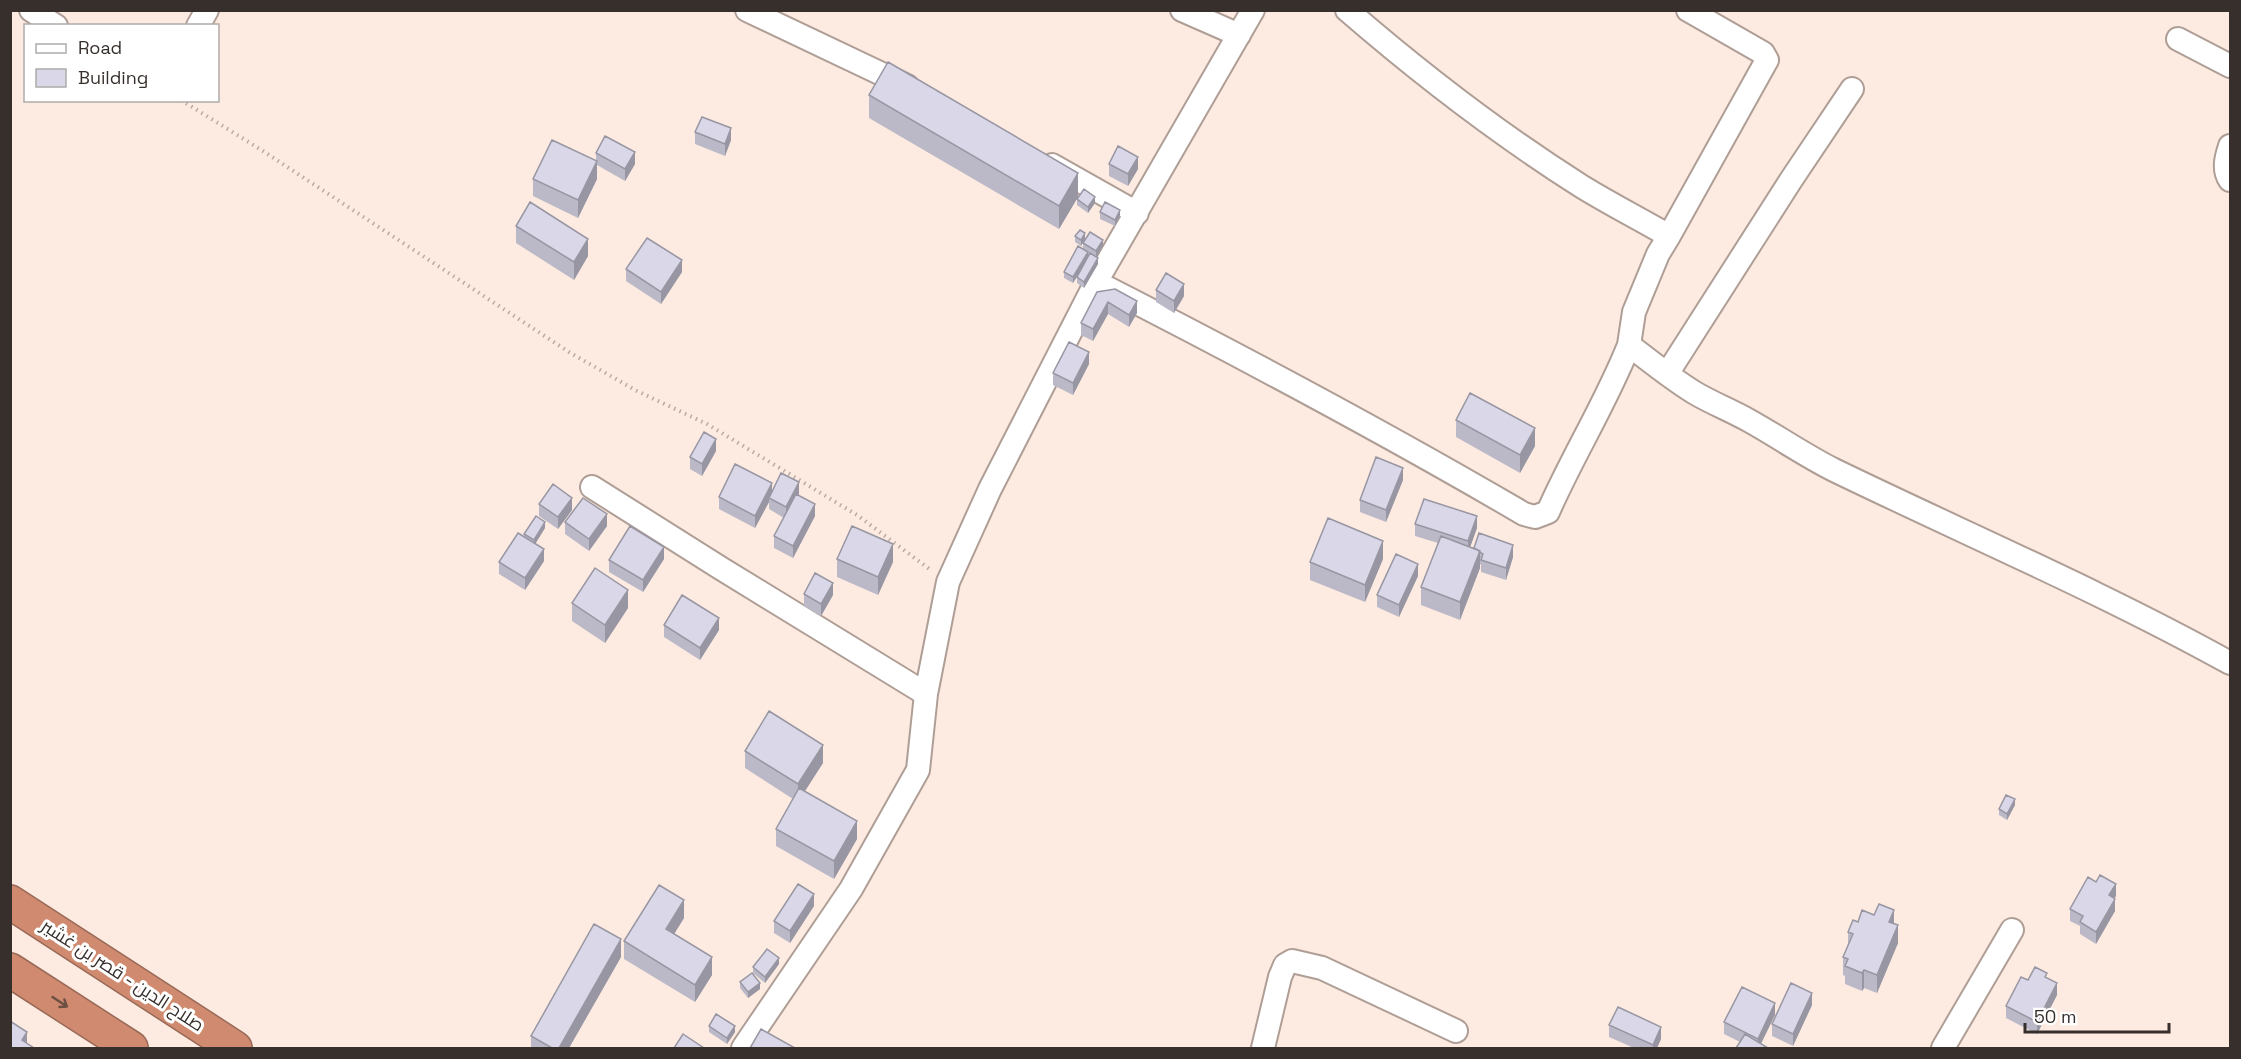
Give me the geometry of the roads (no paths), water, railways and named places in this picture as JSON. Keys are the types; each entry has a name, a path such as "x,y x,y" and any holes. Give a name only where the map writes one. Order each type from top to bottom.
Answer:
{"highway":[{"name":"صلاح الدين - قصر بن غشير","path":"10,902 235,1048"},
{"path":"10,970 131,1048"}],"street":[{"path":"31,10 53,24"},
{"path":"199,24 207,10"},
{"path":"747,10 871,67 921,93"},
{"path":"1182,10 1239,35"},
{"path":"743,1048 851,889 918,770 926,694 948,582 990,489 1096,282 1253,10"},
{"path":"1347,10 1378,37 1492,125 1582,186 1669,236"},
{"path":"1096,282 1261,367 1419,453 1524,514 1535,516 1548,512 1567,468 1614,382 1629,345 1634,312 1658,254 1767,60 1763,53 1728,20 1688,10"},
{"path":"2178,39 2230,66"},
{"path":"1667,374 1852,89"},
{"path":"2230,146 2226,158 2226,174 2230,180"},
{"path":"1033,154 1137,213"},
{"path":"1629,345 1695,393 1748,420 1790,447 2195,643 2230,663"},
{"path":"592,487 926,694"},
{"path":"1943,1048 2012,930"},
{"path":"1263,1048 1280,977 1285,965 1292,961 1322,968 1456,1031"}]}
